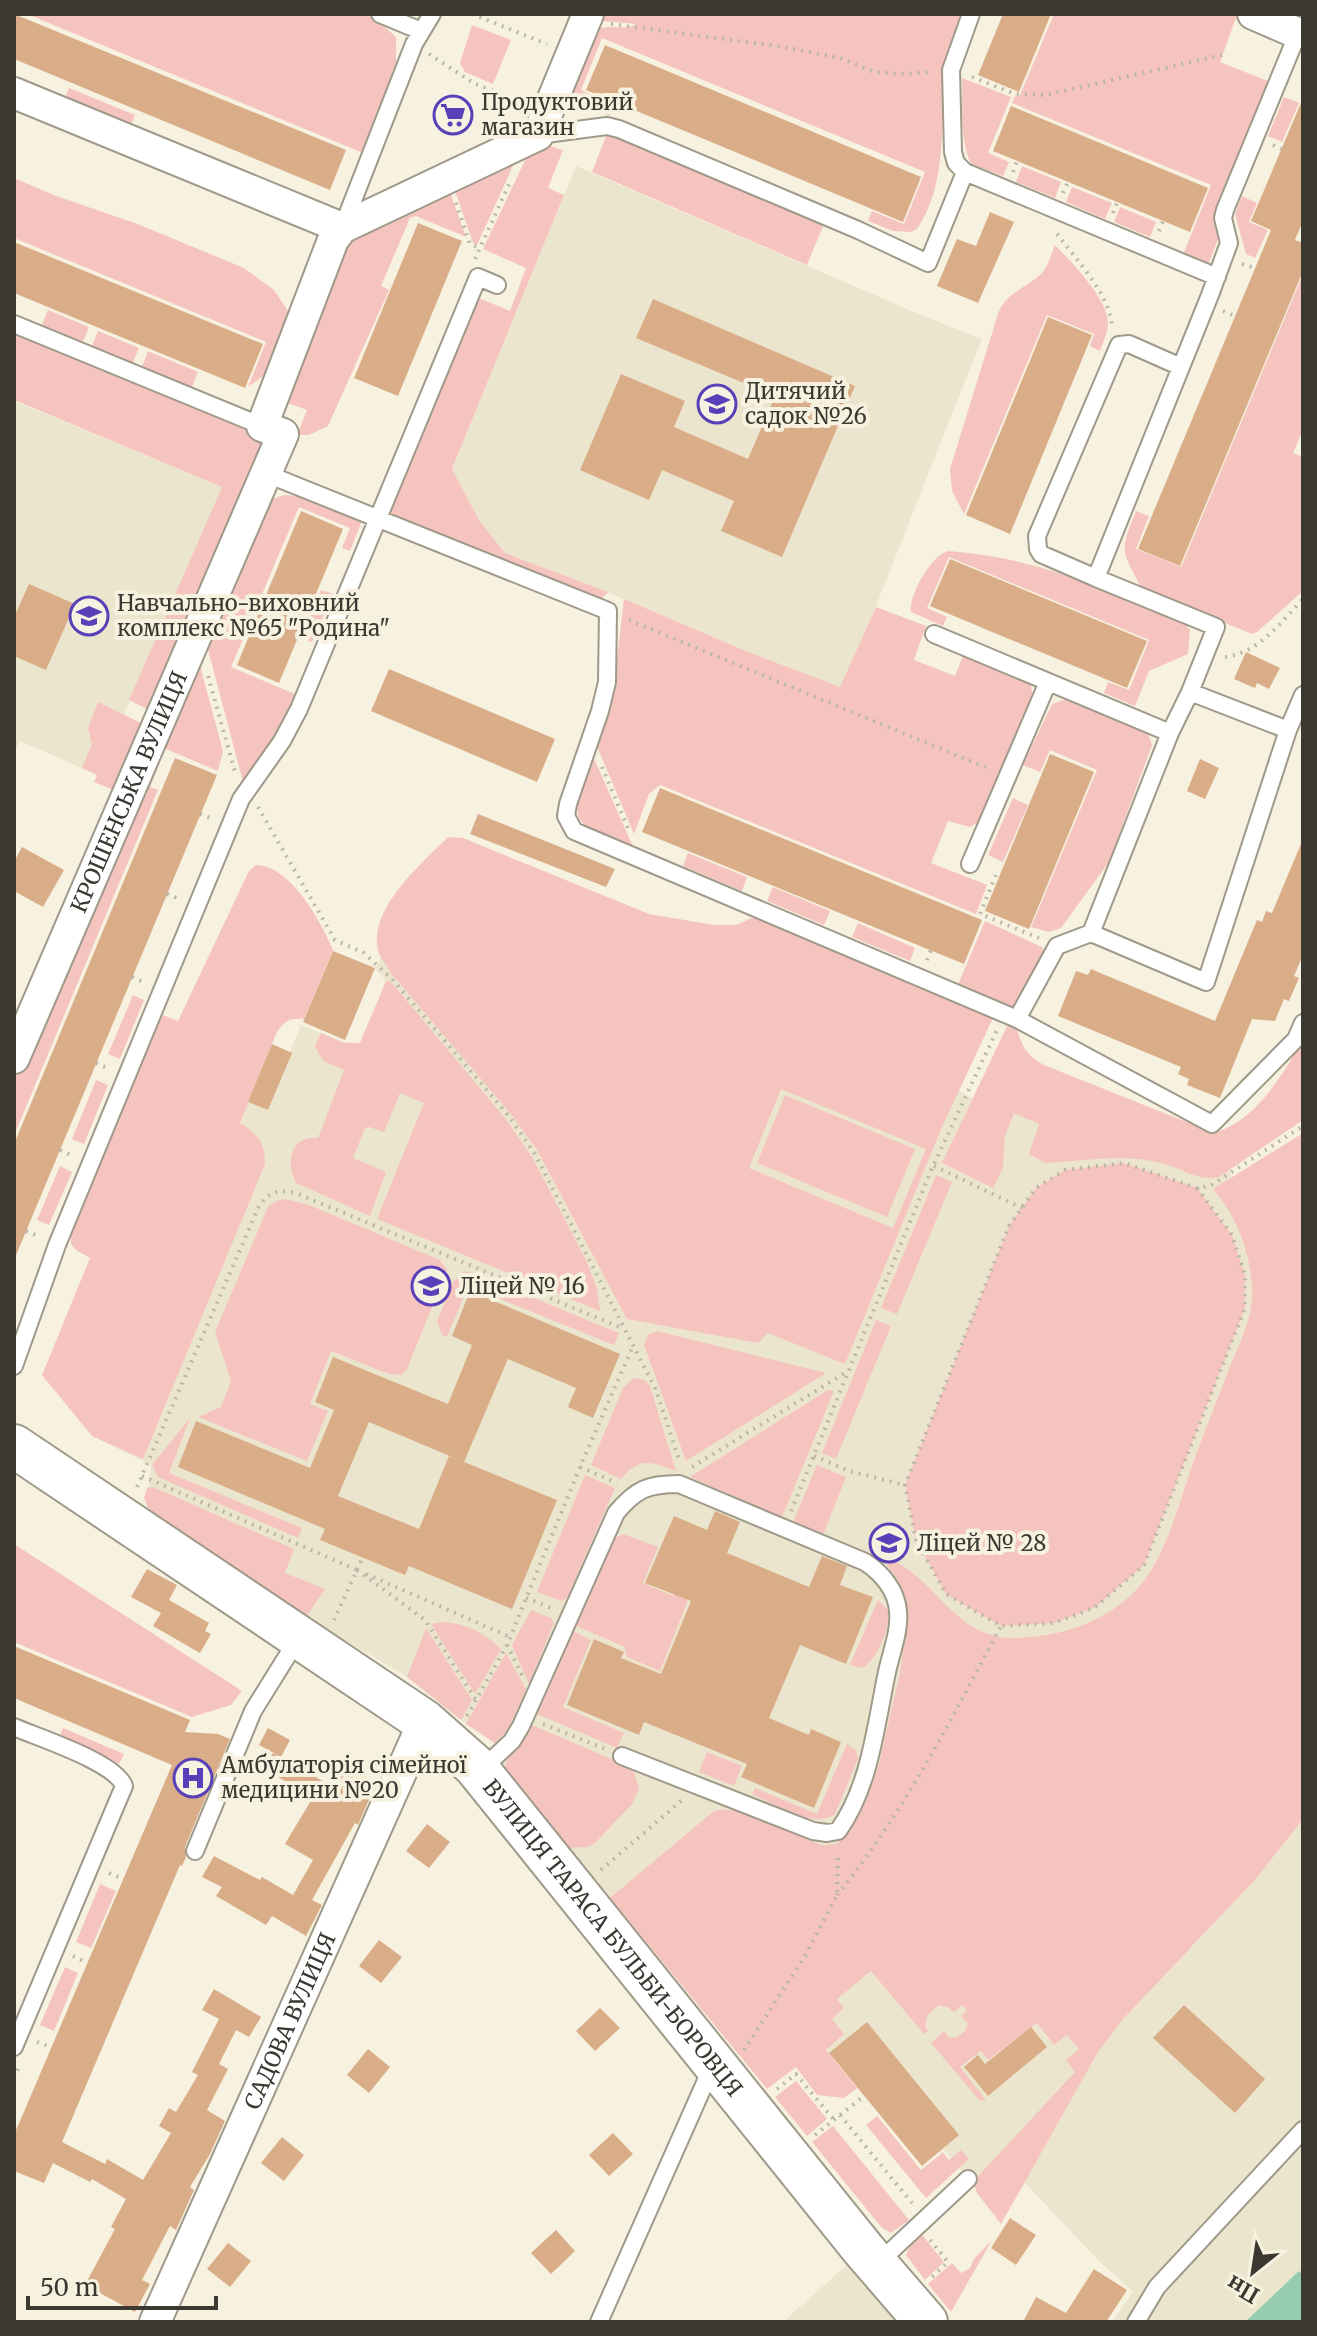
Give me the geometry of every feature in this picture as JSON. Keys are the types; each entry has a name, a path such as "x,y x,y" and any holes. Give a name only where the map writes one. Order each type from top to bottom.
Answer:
{"street":[{"path":"1253,16 1300,28"},
{"path":"262,426 333,240 342,228 538,135 580,32"},
{"path":"14,93 342,228"},
{"name":"КРОШЕНСЬКА ВУЛИЦЯ","path":"14,1058 283,434 262,426"},
{"name":"ВУЛИЦЯ ТАРАСА БУЛЬБИ-БОРОВЦЯ","path":"14,1446 309,1644 451,1746 726,2060 877,2264 925,2303"},
{"name":"САДОВА ВУЛИЦЯ","path":"155,2322 451,1746"}],"lane":[{"path":"380,14 417,37"},
{"path":"342,228 417,37 432,14"},
{"path":"971,14 951,70 953,152 956,163 965,172 1217,277"},
{"path":"1096,578 1217,277 1229,243 1224,225 1225,210 1281,64 1300,28"},
{"path":"538,135 607,126 619,129 928,263 965,172"},
{"path":"14,1366 57,1245 245,793 282,741 299,709 478,277 497,285"},
{"path":"14,324 262,426"},
{"path":"1091,933 1170,733 1216,627 1041,554 1037,536 1119,345 1129,344 1181,367"},
{"path":"267,474 608,611 607,682 566,816 574,831 1011,1016 1212,1124 1296,1039 1303,1023"},
{"path":"934,634 1170,733"},
{"path":"970,864 1048,682"},
{"path":"1190,692 1288,730"},
{"path":"1011,1016 1057,946 1091,933 1206,982 1288,730 1303,695"},
{"path":"451,1746 512,1741 526,1717 616,1513 647,1486 679,1484 877,1570 895,1598 898,1624 868,1760 846,1820 838,1831 813,1831 622,1756"},
{"path":"195,1851 253,1711 309,1644"},
{"path":"14,1727 105,1766 121,1778 124,1786 14,2047"},
{"path":"599,2322 726,2060"},
{"path":"1136,2322 1157,2287 1303,2130"},
{"path":"877,2264 968,2179"}],"path":[{"path":"472,14 580,32 627,25 784,47 840,58 874,72 901,74 951,70 1015,94 1046,95 1222,55"},
{"path":"417,37 475,84 501,95 550,107"},
{"path":"447,178 470,244 479,248"},
{"path":"1031,200 1099,292 1111,314 1111,332"},
{"path":"1236,261 1255,268"},
{"path":"1202,660 1242,655 1266,638 1303,599"},
{"path":"608,611 1008,776"},
{"path":"197,636 245,793 335,940 364,953 393,980 517,1128 535,1154 656,1390 684,1473 849,1370"},
{"path":"996,875 980,914 1057,946"},
{"path":"784,1528 933,1166 1011,1016"},
{"path":"1197,1188 1232,1235 1245,1275 1245,1308 1144,1565 1094,1608 1054,1623 1001,1626 946,1594 916,1540 905,1485 1009,1226 1036,1188 1065,1170 1124,1163 1197,1188 1210,1186 1303,1126"},
{"path":"933,1166 1022,1208"},
{"path":"122,1519 259,1206 266,1196 276,1191 298,1194 625,1328"},
{"path":"451,1746 507,1645 633,1346"},
{"path":"814,1456 849,1471 905,1485"},
{"path":"580,1467 637,1492"},
{"path":"142,1476 510,1637"},
{"path":"309,1644 363,1557"},
{"path":"357,1570 425,1620 476,1700"},
{"path":"526,1598 570,1615"},
{"path":"726,2060 805,1956 837,1895 865,1860 924,1769 1001,1626"},
{"path":"507,1645 534,1699"},
{"path":"526,1717 622,1756"},
{"path":"601,1870 699,1785"},
{"path":"837,1895 838,1831"},
{"path":"103,1871 123,1879"},
{"path":"67,1954 87,1963"},
{"path":"31,2039 51,2047"},
{"path":"769,2096 796,2074 834,2120"},
{"path":"807,2141 864,2096"},
{"path":"840,2115 922,2222 948,2262 925,2303"}],"shaded area":[{"path":"27,14 363,14 376,19 396,37 396,62 363,153"},
{"path":"595,14 963,14 946,65 941,154 934,193 917,229 911,232 893,231 868,221 872,211 904,224 925,172 602,38 581,90 614,104 609,116 573,98 565,91 583,48 593,33 598,29 636,24 593,20"},
{"path":"1054,14 1237,15 1220,62 1270,82 1213,220 1218,239 1208,265 1183,255 1211,185 1012,103 1014,97 1020,95"},
{"path":"472,25 511,40 493,84 465,72 460,63"},
{"path":"962,78 1011,97 988,153 1009,162 1003,176 971,164 963,133"},
{"path":"69,88 135,115 130,128 64,100"},
{"path":"1284,97 1299,103 1282,142 1268,136"},
{"path":"608,131 824,224 807,265 592,172"},
{"path":"547,145 563,150 548,188 564,195 452,469 479,520 505,553 608,592 601,599 389,516 479,298 510,311 526,268 483,249 529,152"},
{"path":"522,146 477,245 473,243 451,179"},
{"name":"Дитячий садок №26","path":"576,166 982,339 866,631 840,688 505,553 479,520 452,469"},
{"path":"1022,166 1061,182 1055,198 1016,182"},
{"path":"14,178 244,268 274,290 290,314 270,371 248,387 266,342 14,238"},
{"path":"446,181 466,237 416,216 410,218 381,286 389,290 328,426 309,435 297,435 307,410 282,401 348,227"},
{"path":"1072,187 1112,203 1105,219 1066,202"},
{"path":"1242,196 1257,203 1249,222 1268,230 1255,258 1246,254 1235,214"},
{"path":"1120,207 1156,222 1150,237 1114,222"},
{"path":"1055,245 1103,304 1108,325 1105,338 1100,351 1090,346 1094,334 1047,315 964,514 952,491 950,469 998,314 1010,296 1043,271"},
{"path":"1303,274 1303,430 1293,453 1303,457 1303,591 1252,634 1142,589 1126,558 1125,544 1136,511 1149,516 1136,549 1181,567"},
{"path":"48,310 89,327 82,344 41,327"},
{"path":"98,331 139,348 132,365 91,348"},
{"path":"14,334 270,437 153,712 129,700 222,487 14,400"},
{"path":"148,351 198,372 191,390 141,369"},
{"name":"Навчально-виховний комплекс №65 \"Родина\"","path":"14,401 222,487 98,775 20,741 14,753"},
{"path":"284,495 299,496 362,521 350,551 342,548 350,528 299,507 231,667 297,695 266,752 243,782 206,642 263,508 272,499"},
{"path":"948,551 980,554 1039,567 1182,620 1190,630 1188,654 1149,671 1135,706 1104,693 1108,682 1129,690 1149,640 949,557 927,608 947,617 943,626 911,612 913,596 928,567"},
{"path":"321,590 333,594 312,642 301,638"},
{"path":"624,599 840,687 876,607 926,626 914,660 955,676 963,656 966,656 1027,680 1033,699 981,821 970,827 948,821 931,863 987,885 976,914 660,785 649,794 634,834 596,744 612,690"},
{"path":"198,658 223,751 218,771 159,746"},
{"path":"1068,698 1141,727 1148,733 1152,745 1109,862 1061,928 1049,932 1031,927 1097,770 1050,750 1040,772 1023,765 1052,704"},
{"path":"98,702 147,726 118,792 94,782 97,775 82,768 92,744 88,728"},
{"path":"592,754 635,851 596,833 579,818 579,794"},
{"path":"152,762 159,765 150,787 158,790 14,1136 14,1081"},
{"path":"1013,798 1028,805 1003,862 988,855"},
{"path":"448,837 463,838 649,914 714,925 736,925 756,916 994,1016 941,1129 845,1364 768,1333 758,1343 627,1319 537,1150 510,1113 390,972 379,953 377,934 389,903 412,873","holes":["781,1089 926,1149 893,1228 749,1168"]},
{"path":"688,853 747,877 742,891 683,866"},
{"path":"256,865 269,867 292,884 321,924 333,950 304,1019 287,1021 276,1034 240,1123 259,1139 265,1164 143,1459 92,1436 42,1375 90,1258 71,1244 71,1230 160,1014 178,1021 249,871"},
{"path":"773,887 830,911 824,925 767,901"},
{"path":"414,893 853,1030 977,1101 1209,1134 1267,1241 1192,1947 1255,1880 1303,1819 1303,2322 1112,2322 1133,2292 1025,2183 1004,2218 943,2149 922,2166 804,2022 611,1898 504,1771 494,1743 407,1677 306,1617 150,1512 146,1505 151,1465 92,1436 223,1111 245,1097 267,1107 301,1025 344,1042 360,1044 386,981 375,968"},
{"path":"985,921 1042,947 1044,951 1023,1002 1018,1007 1010,1008 957,987"},
{"path":"858,923 915,948 910,961 852,937"},
{"path":"386,981 391,982 505,1118 532,1157 587,1262 597,1288 600,1311 377,1219 424,1103 400,1093 384,1132 365,1128 353,1158 386,1172 370,1216 296,1183 291,1167 293,1152 302,1141 318,1138 344,1070 323,1061 315,1046 321,1033 344,1043 360,1043"},
{"path":"133,995 144,1000 120,1059 108,1054"},
{"path":"1009,1022 1016,1025 1028,1053 1044,1065 1214,1133 1229,1127 1255,1108 1277,1082 1303,1040 1303,1120 1219,1177 1212,1178 1135,1159 1045,1163 1029,1154 1039,1124 1014,1113 1005,1136 1003,1168 993,1188 942,1163"},
{"path":"96,1080 108,1085 84,1144 72,1139"},
{"path":"785,1095 915,1149 887,1217 757,1163"},
{"path":"1303,1133 1303,1819 1255,1880 1123,2019 1098,2052 1001,2224 977,2193 974,2184 1075,2072 1066,2060 1079,2049 1067,2035 1054,2045 1037,2023 988,2060 981,2051 960,2067 986,2100 980,2101 931,2043 944,2031 955,2038 965,2031 968,2024 961,2016 967,2010 962,2005 954,2012 939,2005 927,2015 925,2026 928,2031 924,2034 871,1971 837,1999 844,2008 832,2019 844,2034 826,2050 857,2088 844,2098 817,2095 796,2067 767,2089 610,1898 714,1811 753,1816 822,1845 836,1844 850,1832 878,1768 900,1673 908,1617 906,1602 897,1579 887,1565 887,1558 919,1578 974,1628 1011,1638 1046,1635 1080,1626 1111,1611 1138,1588 1167,1539 1251,1308 1252,1286 1243,1241 1213,1189"},
{"path":"1124,1163 1197,1188 1232,1235 1245,1275 1245,1308 1144,1565 1094,1608 1054,1623 1001,1626 946,1594 916,1540 905,1485 1009,1226 1036,1188 1065,1170"},
{"path":"60,1166 72,1172 49,1225 37,1220"},
{"path":"936,1175 952,1182 897,1314 881,1308"},
{"path":"285,1199 309,1205 440,1260 447,1270 407,1369 401,1375 389,1374 331,1351 310,1404 328,1411 307,1461 198,1417 221,1407 231,1381 215,1332 268,1207"},
{"path":"463,1271 619,1333 614,1345 468,1286 447,1337 442,1335 437,1321 454,1281"},
{"path":"876,1320 891,1326 836,1459 822,1453"},
{"path":"657,1331 826,1373 686,1461 644,1345 648,1335"},
{"path":"633,1378 645,1380 650,1386 676,1471 646,1463 634,1467 621,1479 591,1465 623,1388"},
{"path":"828,1390 834,1391 782,1517 690,1477"},
{"path":"190,1418 169,1473 302,1528 298,1538 158,1477 152,1465"},
{"path":"817,1465 846,1477 823,1535 793,1522"},
{"path":"585,1475 615,1488 567,1598 561,1601 537,1592"},
{"path":"153,1487 294,1549 285,1573 325,1589 306,1617 150,1512 144,1498 147,1488"},
{"path":"623,1534 658,1547 643,1583 673,1596 676,1590 690,1595 660,1671 627,1657 625,1647 576,1626 611,1545 615,1538"},
{"path":"14,1544 242,1691 231,1705 192,1717 14,1642"},
{"path":"878,1600 888,1610 882,1642 868,1664 862,1668 850,1665"},
{"path":"531,1610 551,1618 554,1623 529,1684 512,1645"},
{"path":"443,1622 475,1630 501,1649 475,1694 431,1624"},
{"path":"426,1628 472,1700 461,1720 407,1677"},
{"path":"573,1631 591,1640 563,1707 624,1733 617,1748 537,1714"},
{"path":"506,1653 526,1689 509,1729 495,1743 466,1724"},
{"path":"532,1725 628,1766 634,1772 639,1789 632,1804 588,1847 567,1848 504,1770 508,1759"},
{"path":"63,1728 124,1754 119,1764 59,1738"},
{"path":"847,1744 856,1750 858,1759 835,1814 816,1819 805,1817 752,1794 755,1788 817,1814"},
{"path":"707,1752 742,1766 734,1786 699,1772"},
{"path":"100,1884 116,1891 91,1948 76,1942"},
{"path":"65,1967 78,1973 54,2031 40,2025"},
{"path":"796,2081 827,2119 807,2136 775,2097"},
{"path":"877,2116 921,2170 943,2152 949,2160 961,2150 969,2159 926,2198 866,2125"},
{"path":"833,2126 909,2220 891,2233 882,2228 812,2142"},
{"path":"922,2235 944,2262 925,2280 906,2255 909,2247"},
{"path":"992,2240 951,2312 928,2284 952,2263 961,2273 970,2268 974,2259"},
{"path":"863,2249 926,2322 783,2322 829,2281"},
{"path":"1299,2271 1303,2275 1303,2322 1245,2322"}],"building":[{"path":"14,14 346,150 330,190 14,59"},
{"path":"1003,14 1051,14 1019,92 978,75"},
{"path":"605,45 921,177 903,222 586,90"},
{"path":"1303,98 1303,221 1295,240 1303,243 1303,271 1180,566 1138,549 1271,230 1251,221"},
{"path":"1011,106 1208,188 1190,232 993,151"},
{"path":"990,212 1014,222 978,303 937,286 957,239 976,246"},
{"path":"418,223 462,241 398,396 354,378"},
{"path":"14,242 263,344 245,388 14,293"},
{"path":"653,299 855,386 782,557 721,531 734,501 662,470 649,500 580,470 621,374 685,401 674,427 748,459 775,396 636,338"},
{"path":"1048,317 1092,335 1010,534 966,515"},
{"path":"301,511 343,529 279,683 237,665"},
{"path":"950,559 1147,641 1127,688 930,606"},
{"path":"29,584 75,604 46,670 14,656 14,617"},
{"path":"1246,652 1280,668 1269,689 1257,683 1255,688 1234,679"},
{"path":"389,669 555,739 537,782 371,711"},
{"path":"1050,754 1094,772 1029,929 985,911"},
{"path":"175,758 217,775 14,1260 14,1144"},
{"path":"1200,759 1219,768 1205,799 1187,791"},
{"path":"660,788 982,920 964,964 642,832"},
{"path":"478,814 615,869 606,887 470,834"},
{"path":"1303,839 1303,955 1294,976 1299,978 1289,1001 1284,999 1275,1021 1252,1019 1220,1098 1187,1085 1189,1079 1178,1074 1181,1067 1058,1016 1076,971 1088,975 1091,969 1215,1021 1257,920 1262,922 1266,911 1272,913"},
{"path":"22,847 64,870 43,907 14,891 14,862"},
{"path":"333,951 375,968 345,1040 303,1022"},
{"path":"272,1044 292,1053 268,1110 248,1102"},
{"path":"470,1291 620,1354 593,1418 568,1407 576,1388 508,1359 464,1462 557,1500 512,1609 409,1566 405,1575 320,1540 325,1529 178,1467 196,1421 310,1468 334,1410 315,1402 333,1357 448,1404 472,1345 452,1336","holes":["369,1422 464,1462 449,1456 419,1529 338,1496"]},
{"path":"715,1511 740,1522 727,1553 809,1587 822,1556 847,1566 840,1585 873,1597 846,1664 800,1645 769,1718 809,1735 811,1729 841,1742 814,1808 741,1777 747,1764 644,1722 639,1735 567,1705 594,1639 624,1652 621,1658 661,1674 691,1601 645,1583 674,1516 707,1530"},
{"path":"147,1569 177,1585 169,1600 209,1623 205,1631 211,1634 200,1653 153,1626 161,1613 131,1597"},
{"path":"14,1646 190,1720 185,1732 218,1734 230,1739 185,1847 186,1857 62,2142 105,2164 107,2159 143,2180 171,2133 159,2126 169,2108 176,2112 198,2075 192,2072 219,2019 202,2010 214,1989 261,2017 249,2037 236,2030 219,2064 228,2069 207,2110 225,2121 190,2187 194,2190 176,2230 170,2226 142,2280 150,2284 135,2312 85,2285 115,2229 111,2227 126,2199 92,2179 90,2182 53,2163 44,2183 14,2171 14,2135 172,1765 14,1698"},
{"path":"268,1728 290,1740 281,1757 259,1745"},
{"path":"273,1753 328,1784 340,1762 374,1781 367,1793 371,1795 358,1825 355,1823 312,1900 322,1905 306,1936 272,1916 266,1925 216,1896 222,1887 202,1877 214,1856 260,1880 262,1877 293,1895 313,1860 285,1844 313,1797 264,1769"},
{"path":"427,1824 450,1842 429,1868 406,1851"},
{"path":"379,1940 402,1957 381,1983 359,1966"},
{"path":"1184,2005 1265,2079 1235,2113 1153,2038"},
{"path":"600,2008 620,2028 595,2051 576,2031"},
{"path":"867,2022 959,2135 922,2166 829,2053"},
{"path":"1031,2027 1047,2047 988,2096 964,2067 978,2055 985,2064"},
{"path":"368,2049 390,2067 369,2093 347,2075"},
{"path":"613,2133 633,2154 609,2176 589,2155"},
{"path":"282,2137 304,2155 284,2181 261,2163"},
{"path":"1010,2218 1036,2235 1016,2265 991,2248"},
{"path":"556,2230 575,2251 551,2274 531,2253"},
{"path":"228,2243 251,2261 230,2287 207,2269"},
{"path":"1094,2269 1127,2290 1106,2322 1023,2322 1036,2297 1066,2313"}],"place":[{"name":"Продуктовий магазин","path":"453,115"},
{"name":"Дитячий садок №26","path":"717,404"},
{"name":"Навчально-виховний комплекс №65 \"Родина\"","path":"89,616"},
{"name":"Ліцей № 16","path":"431,1286"},
{"name":"Ліцей № 28","path":"889,1543"},
{"name":"Амбулаторія сімейної медицини №20","path":"193,1778"}]}
